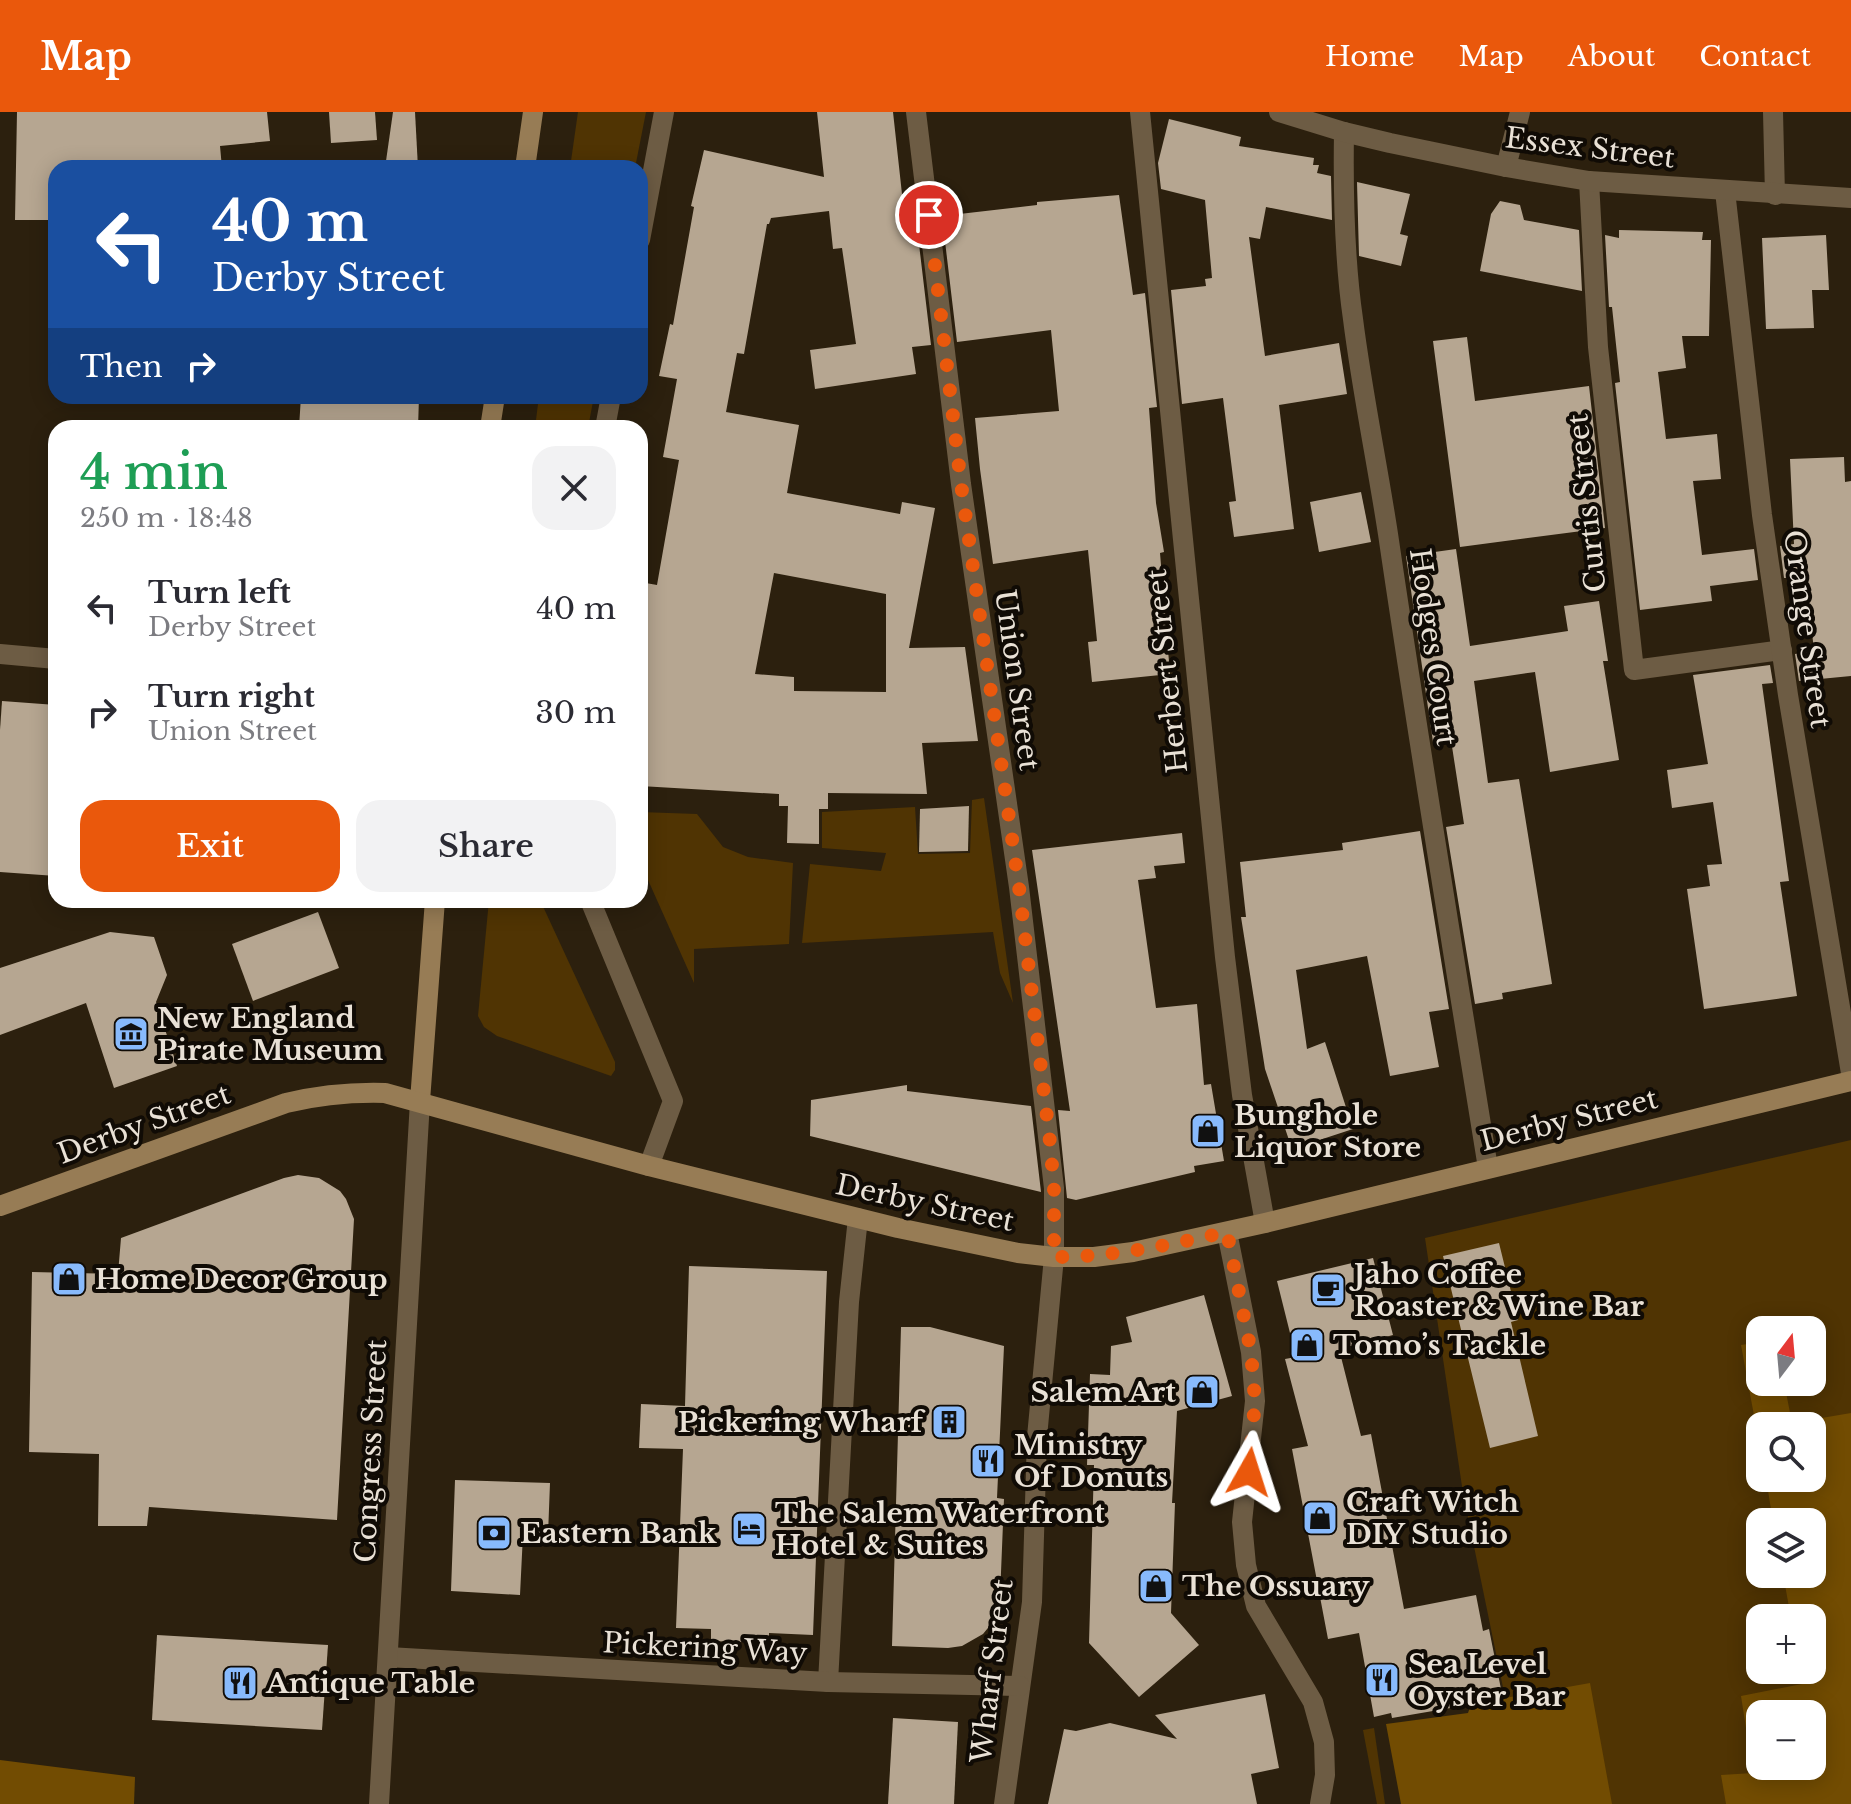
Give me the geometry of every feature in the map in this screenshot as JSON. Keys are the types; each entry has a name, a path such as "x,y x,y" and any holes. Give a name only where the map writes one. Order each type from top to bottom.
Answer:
{"main road":[{"path":"526,160 533,112"},
{"path":"420,1101 434,908"},
{"name":"Derby Street","path":"0,1206 286,1103 352,1092 385,1093 649,1166 971,1245 1054,1257 1094,1257 1227,1232 1851,1081"}],"street":[{"path":"648,197 664,112"},
{"name":"Union Street","path":"916,112 961,484 1019,887 1050,1142 1054,1257"},
{"name":"Herbert Street","path":"1140,112 1225,957 1242,1095 1265,1223"},
{"name":"Essex Street","path":"1279,112 1344,132 1506,167 1589,181 1851,198"},
{"path":"1506,167 1520,112"},
{"path":"1773,112 1775,195"},
{"name":"Hodges Court","path":"1344,132 1343,204 1352,318 1430,823 1455,956 1488,1168"},
{"name":"Curtis Street","path":"1589,181 1598,347 1634,670 1782,650"},
{"name":"Orange Street","path":"1725,191 1762,515 1851,1073"},
{"path":"0,654 48,658"},
{"path":"593,908 673,1101 649,1166"},
{"name":"Congress Street","path":"379,1804 420,1101"},
{"path":"828,1682 849,1302 858,1218"},
{"path":"1227,1232 1251,1352 1255,1401 1242,1522 1246,1565 1256,1606 1313,1702 1324,1742 1325,1775 1320,1804"},
{"name":"Wharf Street","path":"1004,1804 1032,1602 1037,1437 1054,1257"},
{"name":"Pickering Way","path":"388,1657 828,1682 1020,1686"}],"shaded area":[{"path":"578,112 646,112 637,160 571,160"},
{"path":"538,404 592,404 590,420 536,420"},
{"path":"984,798 1013,1003 1000,973 993,932 802,943 810,864 881,871 886,853 822,848 822,812 915,807 918,854 970,853 972,800"},
{"path":"648,812 697,814 723,847 748,857 793,863 789,944 694,949 694,983 648,880"},
{"path":"488,908 544,908 615,1062 615,1070 611,1076 497,1036 484,1027 478,1016"},
{"path":"1851,1140 1851,1754 1808,1804 1527,1804 1463,1493 1425,1238"},
{"path":"1746,1344 1746,1372 1741,1345"},
{"path":"1750,1396 1787,1396 1790,1412 1753,1412"},
{"path":"1851,1413 1851,1804 1726,1804 1721,1775 1746,1773 1746,1780 1826,1780 1826,1700 1746,1700 1746,1728 1741,1696 1802,1684 1826,1684 1826,1604 1788,1604 1786,1588 1826,1588 1826,1508 1771,1508 1768,1492 1826,1492 1826,1417"},
{"path":"1590,1683 1612,1804 1401,1804 1386,1724 1468,1713 1471,1704"},
{"path":"1374,1728 1385,1804 1377,1804 1363,1730"},
{"path":"0,1760 135,1777 134,1804 0,1804"}],"building":[{"path":"17,112 267,112 270,141 220,146 221,160 48,160 48,220 15,220"},
{"path":"329,112 375,112 377,140 331,143"},
{"path":"393,112 415,112 418,160 386,160"},
{"path":"817,112 893,112 902,194 913,196 913,201 903,203 905,220 916,219 931,345 912,347 916,374 815,389 810,350 856,344 842,248 833,249 829,211 771,218 767,224 744,354 737,353 726,412 799,425 787,493 900,514 902,502 935,508 909,648 965,647 978,741 922,743 927,794 828,793 828,809 819,809 819,844 787,843 788,806 779,806 779,794 648,786 648,583 657,585 679,460 663,457 677,379 659,376 670,324 673,325 694,207 691,206 704,150 824,177","holes":["774,573 886,594 886,692 794,691 794,677 755,674"]},
{"path":"1169,119 1241,137 1239,146 1314,158 1313,165 1319,165 1317,173 1331,176 1332,220 1266,207 1260,239 1249,237 1265,356 1339,343 1347,394 1279,405 1294,529 1234,537 1229,502 1236,501 1223,398 1182,404 1171,290 1206,286 1205,279 1212,278 1205,200 1161,189 1158,163"},
{"path":"1357,182 1410,194 1400,234 1408,236 1401,266 1359,256"},
{"path":"1119,195 1133,295 1145,293 1157,407 1149,408 1156,503 1164,552 1160,553 1170,674 1092,682 1088,642 1097,641 1088,550 993,564 980,469 975,418 1059,411 1051,330 957,342 942,216 1037,205 1037,202"},
{"path":"1500,201 1520,205 1524,220 1579,230 1582,291 1480,271 1491,214"},
{"path":"1619,230 1703,232 1702,240 1711,240 1709,336 1682,336 1686,368 1658,372 1666,439 1717,434 1721,479 1693,481 1702,555 1754,549 1758,580 1710,586 1712,601 1640,610 1615,383 1620,382 1612,307 1609,307 1605,235 1619,238"},
{"path":"1826,235 1829,290 1812,290 1814,328 1766,329 1762,238"},
{"path":"1467,337 1475,401 1589,386 1605,528 1460,547 1433,341"},
{"path":"300,404 419,404 418,420 300,420"},
{"path":"1844,457 1845,482 1851,481 1851,676 1799,681 1795,654 1814,651 1806,576 1784,578 1780,546 1794,544 1790,459"},
{"path":"1361,492 1371,542 1319,552 1310,502"},
{"path":"1456,549 1470,646 1568,631 1564,606 1599,601 1608,661 1603,661 1619,760 1550,772 1535,672 1474,681 1488,783 1519,779 1552,984 1502,993 1503,999 1475,1004 1446,827 1464,824 1451,740 1433,742 1406,556"},
{"path":"1770,665 1773,683 1762,684 1789,881 1780,882 1797,996 1704,1009 1687,889 1710,886 1707,865 1722,864 1713,802 1672,808 1667,770 1708,764 1693,675"},
{"path":"2,701 48,704 48,875 0,872"},
{"path":"969,806 968,851 919,852 920,809"},
{"path":"1420,831 1449,1009 1429,1012 1439,1067 1390,1076 1367,956 1296,970 1307,1049 1325,1042 1353,1129 1292,1149 1265,1069 1241,917 1246,917 1240,862 1343,850 1342,843"},
{"path":"1182,833 1185,863 1154,866 1156,878 1138,880 1156,1008 1197,1004 1204,1085 1211,1084 1224,1161 1194,1166 1195,1172 1076,1200 1067,1198 1058,1110 1070,1111 1032,850"},
{"path":"318,912 339,968 253,1001 232,944"},
{"name":"New England Pirate Museum","path":"110,932 154,937 167,975 156,1002 177,1066 114,1088 86,1003 0,1035 0,968"},
{"path":"907,1085 907,1091 1031,1106 1041,1192 810,1136 811,1100"},
{"path":"298,1175 319,1178 340,1191 354,1219 337,1520 149,1507 147,1526 98,1526 99,1454 29,1452 32,1272 118,1274 121,1238"},
{"path":"1499,1243 1518,1320 1511,1322 1538,1436 1490,1448 1443,1256"},
{"path":"1373,1258 1393,1335 1339,1349 1361,1436 1371,1434 1404,1609 1476,1595 1483,1631 1489,1629 1503,1699 1392,1718 1391,1713 1374,1717 1359,1633 1328,1639 1292,1449 1308,1446 1285,1359 1296,1357 1277,1281"},
{"name":"The Salem Waterfront Hotel & Suites","path":"689,1266 827,1271 813,1635 769,1633 769,1643 711,1641 711,1629 676,1628 683,1449 639,1448 641,1404 685,1406"},
{"path":"1204,1295 1232,1396 1177,1411 1171,1613 1199,1645 1139,1697 1089,1643 1094,1465 1087,1465 1090,1374 1110,1375 1111,1346 1132,1342 1126,1317"},
{"name":"Pickering Wharf","path":"901,1327 930,1327 1004,1346 997,1498 1004,1499 1000,1597 992,1623 983,1634 962,1646 892,1646"},
{"path":"455,1480 550,1483 548,1535 523,1534 520,1595 451,1591"},
{"name":"Antique Table","path":"157,1635 328,1645 322,1730 152,1720"},
{"path":"1265,1694 1279,1768 1251,1774 1257,1804 1048,1804 1064,1729 1076,1731 1110,1723 1177,1739 1155,1715"},
{"path":"893,1718 958,1722 954,1804 888,1804"}],"place":[{"name":"New England Pirate Museum","path":"131,1034"},
{"name":"Bunghole Liquor Store","path":"1208,1131"},
{"name":"Home Decor Group","path":"69,1279"},
{"name":"Jaho Coffee Roaster & Wine Bar","path":"1328,1290"},
{"name":"Tomo’s Tackle","path":"1307,1345"},
{"name":"Salem Art","path":"1202,1392"},
{"name":"Pickering Wharf","path":"949,1422"},
{"name":"Ministry Of Donuts","path":"988,1461"},
{"name":"Craft Witch DIY Studio","path":"1320,1518"},
{"name":"The Salem Waterfront Hotel & Suites","path":"749,1529"},
{"name":"Eastern Bank","path":"494,1533"},
{"name":"The Ossuary","path":"1156,1586"},
{"name":"Sea Level Oyster Bar","path":"1382,1680"},
{"name":"Antique Table","path":"240,1683"}],"route":[{"path":"929,215 961,484 1019,887 1050,1142 1054,1257 1094,1257 1133,1252 1227,1232 1251,1352 1255,1401 1249,1472"}]}
